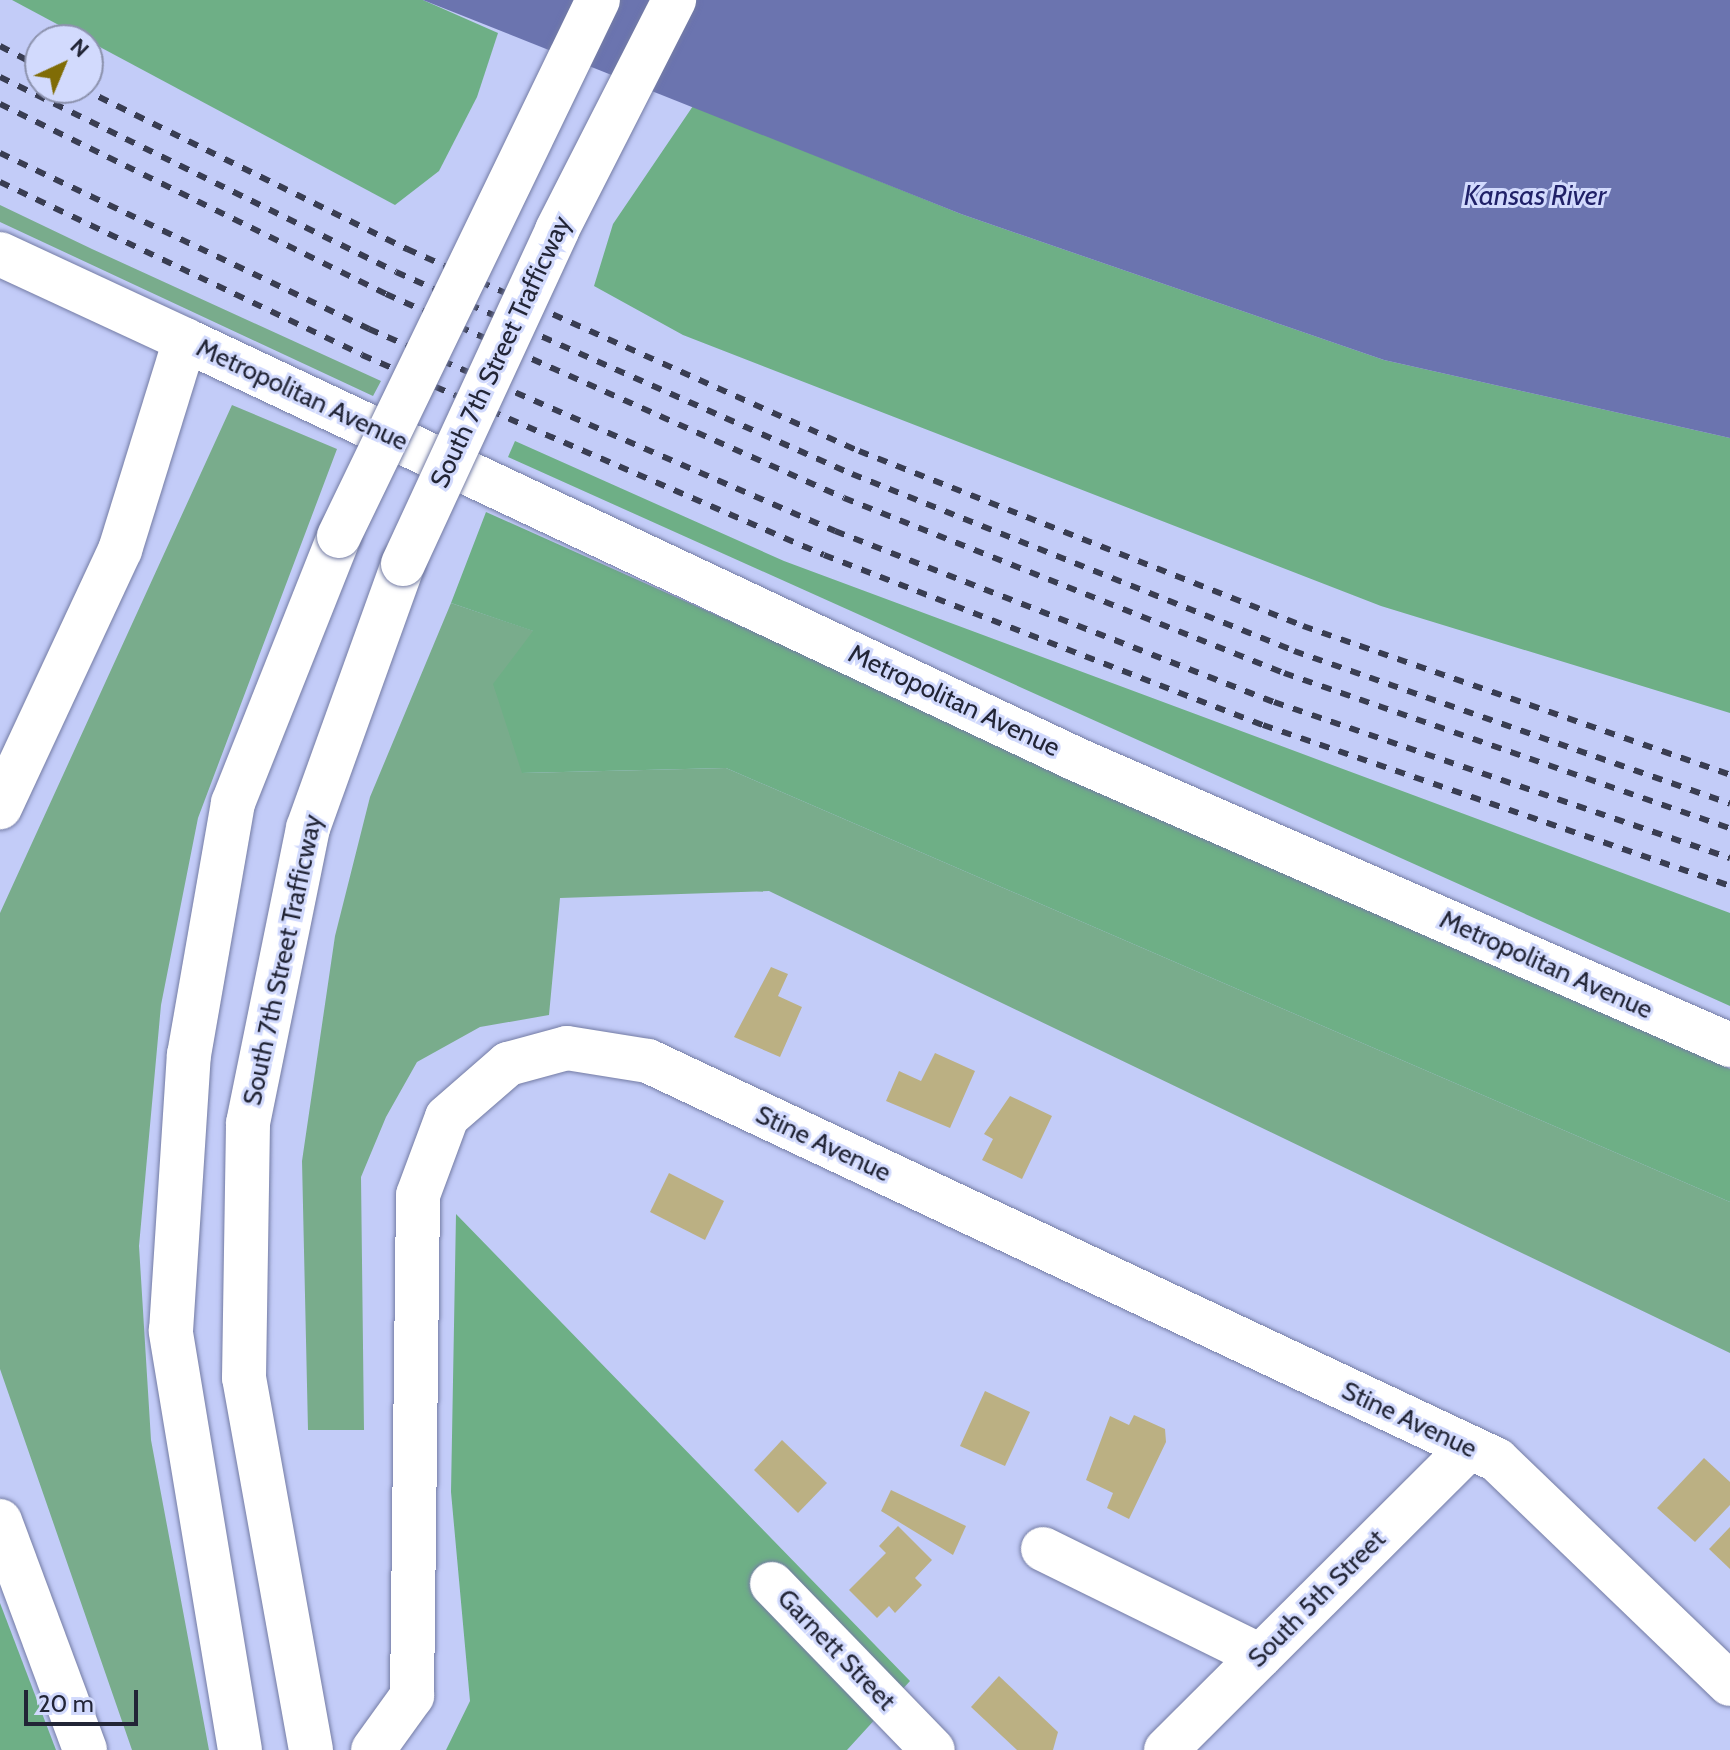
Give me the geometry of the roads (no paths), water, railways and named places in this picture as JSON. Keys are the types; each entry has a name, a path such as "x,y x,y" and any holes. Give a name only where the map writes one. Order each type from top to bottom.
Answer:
{"street":[{"path":"240,1750 171,1331 189,1055 233,803 339,536 598,0"},
{"name":"South 7th Street Trafficway","path":"311,1750 244,1378 248,1123 308,828 403,564 557,230 674,0"},
{"name":"Metropolitan Avenue","path":"0,254 1078,760 1730,1045"},
{"name":"Metropolitan Avenue","path":"0,807 120,550 185,340"},
{"name":"Stine Avenue","path":"373,1750 412,1696 418,1195 447,1117 508,1064 567,1048 648,1061 1497,1460 1730,1684"},
{"name":"South 5th Street","path":"1166,1750 1468,1449"},
{"path":"0,1521 85,1750"},
{"path":"1043,1549 1260,1656"},
{"name":"Garnett Street","path":"772,1584 933,1750"}],"water":[{"name":"Kansas River","path":"423,0 1730,0 1730,438 1384,360 961,214"}],"railway":[{"path":"0,46 24,59"},
{"path":"0,77 396,272 852,474 1294,651 1730,804"},
{"path":"104,99 407,249 859,451 1303,626 1730,775"},
{"path":"0,104 386,294 844,498 1284,673 1730,828"},
{"path":"0,153 369,329 835,531 1274,702 1730,858"},
{"path":"0,182 362,355 824,555 1263,725 1730,886"}]}
